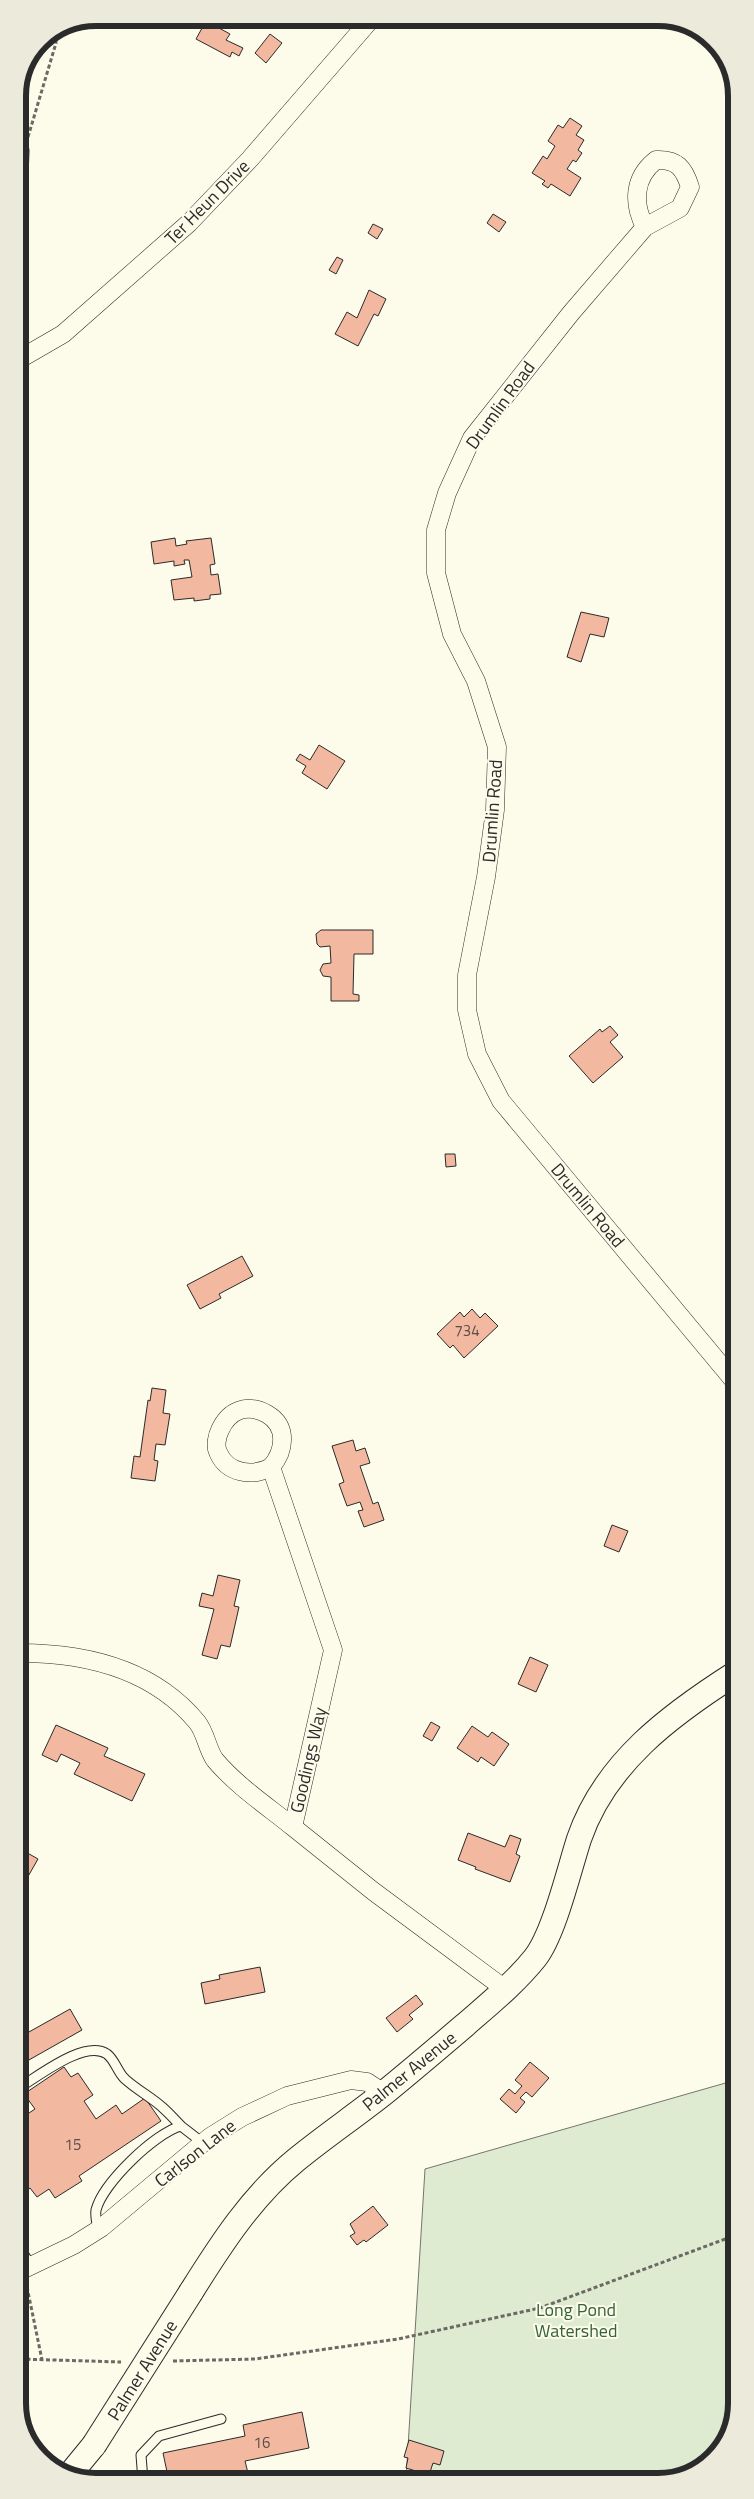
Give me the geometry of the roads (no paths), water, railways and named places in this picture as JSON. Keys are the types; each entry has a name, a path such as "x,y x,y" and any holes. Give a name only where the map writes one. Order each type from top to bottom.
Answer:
{"main road":[{"name":"Palmer Avenue","path":"74,2469 94,2445 216,2251 253,2201 294,2161 384,2093 505,1990 536,1957 550,1927 580,1837 595,1800 633,1752 696,1698 728,1678"}],"street":[{"name":"Ter Heun Drive","path":"26,355 63,334 189,224 250,159 365,26"},
{"name":"Drumlin Road","path":"645,227 571,313 472,438 447,493 436,530 436,573 452,634 476,682 496,747 495,810 486,877 467,975 467,1010 477,1054 501,1101 728,1374"},
{"name":"Goodings Way","path":"271,1467 333,1650 293,1827 373,1891 505,1990"},
{"path":"26,1653 49,1654 118,1666 159,1686 179,1702 199,1724 214,1758 233,1778 293,1827"},
{"name":"Carlson Lane","path":"26,2269 74,2245 98,2229 203,2143 242,2117 287,2096 351,2080 367,2082 384,2093"}],"lane":[{"path":"26,2083 77,2053 89,2050 100,2051 108,2055 122,2077 140,2093 161,2106 203,2143"},
{"path":"98,2229 95,2213 102,2196 114,2177 171,2129 182,2126"},
{"path":"142,2473 141,2455 159,2436 221,2419"}],"park label":[{"name":"Long Pond Watershed","path":"576,2319"}]}
